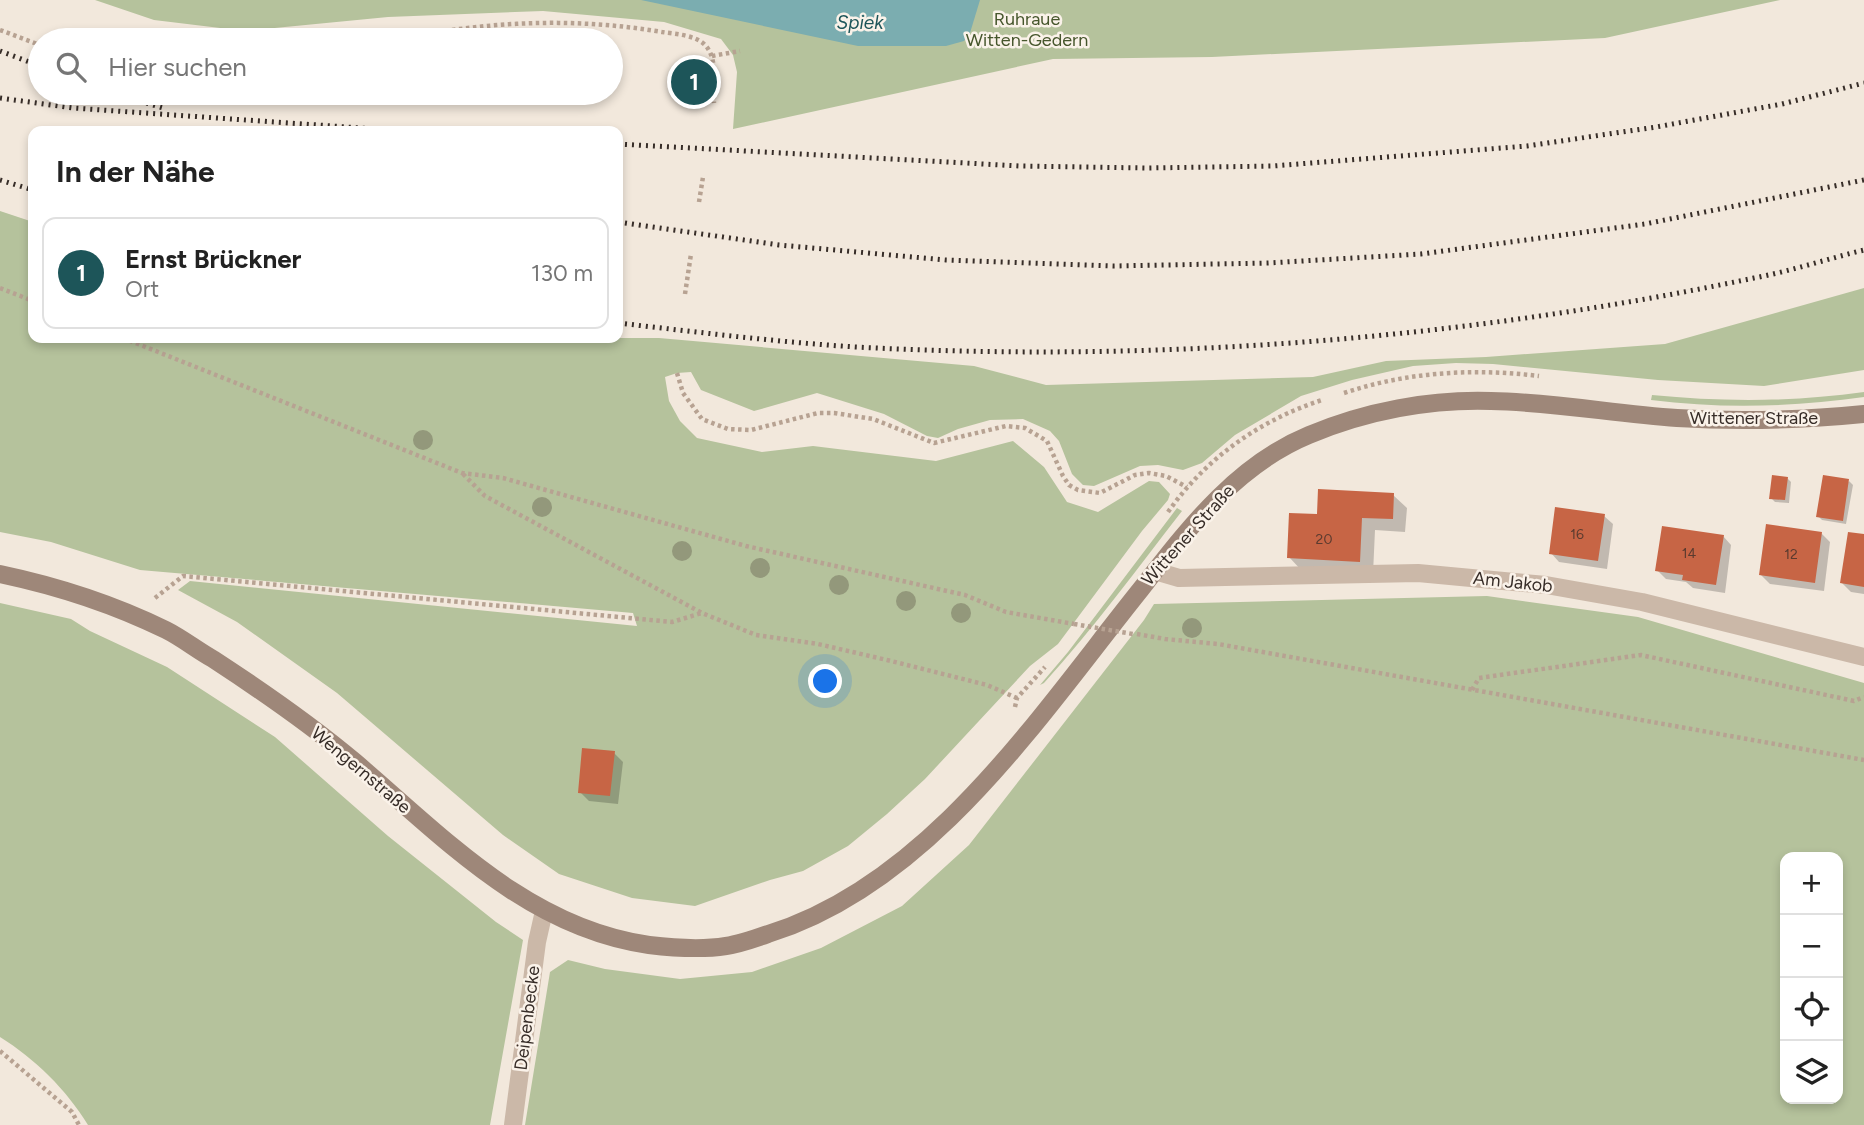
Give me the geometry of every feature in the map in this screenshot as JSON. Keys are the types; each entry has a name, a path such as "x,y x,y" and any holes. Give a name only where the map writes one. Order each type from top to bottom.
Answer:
{"main road":[{"name":"Wittener Straße","path":"723,947 792,927 855,895 894,867 946,821 1003,762 1211,504 1251,468 1282,448 1312,434 1390,410 1432,403 1495,401 1702,419 1771,421 1864,414"},
{"name":"Wengernstraße","path":"0,574 40,582 132,615 171,633 257,686 356,763 451,847 497,882 544,911 605,935 647,944 694,948 723,947"}],"street":[{"name":"Am Jakob","path":"1155,571 1179,578 1418,572 1546,585 1642,602 1864,657"},
{"name":"Deipenbecke","path":"513,1125 537,942 544,911"}],"path":[{"path":"472,28 567,22 621,25 687,36 705,44 712,57 714,103"},
{"path":"0,30 28,42"},
{"path":"712,57 740,51"},
{"path":"699,202 703,177"},
{"path":"685,294 691,254"},
{"path":"0,288 28,300"},
{"path":"137,343 462,473 503,478 746,546 965,595 1006,612 1165,639 1218,644 1864,760"},
{"path":"677,373 683,393 702,419 728,429 751,430 818,413 873,419 934,443 1006,426 1025,428 1047,441 1069,485 1078,490 1101,493 1135,475 1149,473 1166,476 1186,487"},
{"path":"462,473 485,496 702,613 756,635 818,644 987,685 1017,698"},
{"path":"132,615 183,576 672,622 702,613"},
{"path":"1472,690 1479,678 1641,655 1854,701 1864,697"},
{"path":"0,1051 72,1112 79,1125"}],"green space":[{"name":"Ruhraue Witten-Gedern","path":"95,0 1780,0 1605,38 1212,57 1053,59 733,129 737,72 733,55 721,39 664,22 543,11 388,17 276,28 220,28 154,20"},
{"path":"0,211 28,220 28,343 623,343 623,338 659,338 974,366 1046,385 1313,377 1386,361 1665,344 1864,288 1864,370 1764,386 1658,380 1493,364 1413,366 1352,380 1301,396 1235,435 1202,463 1183,470 1158,465 1140,466 1094,486 1083,485 1072,474 1059,441 1050,431 1023,419 990,420 938,438 927,436 884,414 817,393 754,411 701,390 691,372 665,377 669,401 680,421 697,438 762,452 813,446 936,461 1013,441 1044,467 1067,502 1098,512 1149,481 1159,482 1170,494 1058,644 1030,666 925,779 887,814 848,846 803,871 695,906 632,898 559,874 503,835 337,693 237,622 178,590 190,581 637,626 633,613 140,570 51,542 0,532"},
{"path":"1864,392 1864,397 1784,405 1704,405 1651,400 1652,395 1758,400"},
{"path":"1177,508 1182,511 1131,577 1080,642 1040,685 1068,652"},
{"path":"1487,596 1638,617 1864,683 1864,1125 525,1125 550,972 568,960 605,969 680,979 752,972 821,948 902,906 969,845 1154,604"},
{"path":"0,603 71,619 90,631 167,667 275,737 388,836 496,922 523,940 490,1125 88,1125 70,1099 49,1076 0,1037"}],"water":[{"name":"Spiek","path":"641,0 980,0 970,33 964,41 946,46 858,46"}],"building":[{"path":"1772,475 1788,477 1785,500 1769,499"},
{"path":"1823,475 1849,479 1843,521 1816,517"},
{"path":"1318,489 1394,493 1393,519 1362,518 1360,562 1287,558 1289,513 1317,514"},
{"path":"1555,507 1605,514 1598,561 1549,554"},
{"path":"1766,524 1822,532 1815,583 1759,575"},
{"path":"1662,526 1724,535 1716,585 1682,580 1683,575 1655,571"},
{"path":"1848,532 1864,534 1864,587 1840,583"},
{"path":"582,748 615,751 610,796 578,793"}],"railway":[{"path":"0,51 28,62"},
{"path":"623,144 1020,166 1273,166 1527,146 1656,127 1782,104 1864,83"},
{"path":"0,98 28,102"},
{"path":"51,105 332,126"},
{"path":"153,105 163,108"},
{"path":"0,180 28,188"},
{"path":"623,223 779,245 946,260 1114,266 1268,263 1421,254 1645,224 1864,180"},
{"path":"623,324 856,347 1082,352 1195,349 1307,342 1532,317 1754,278 1864,250"}],"place":[{"name":"Ernst Brückner","path":"694,82"}]}
